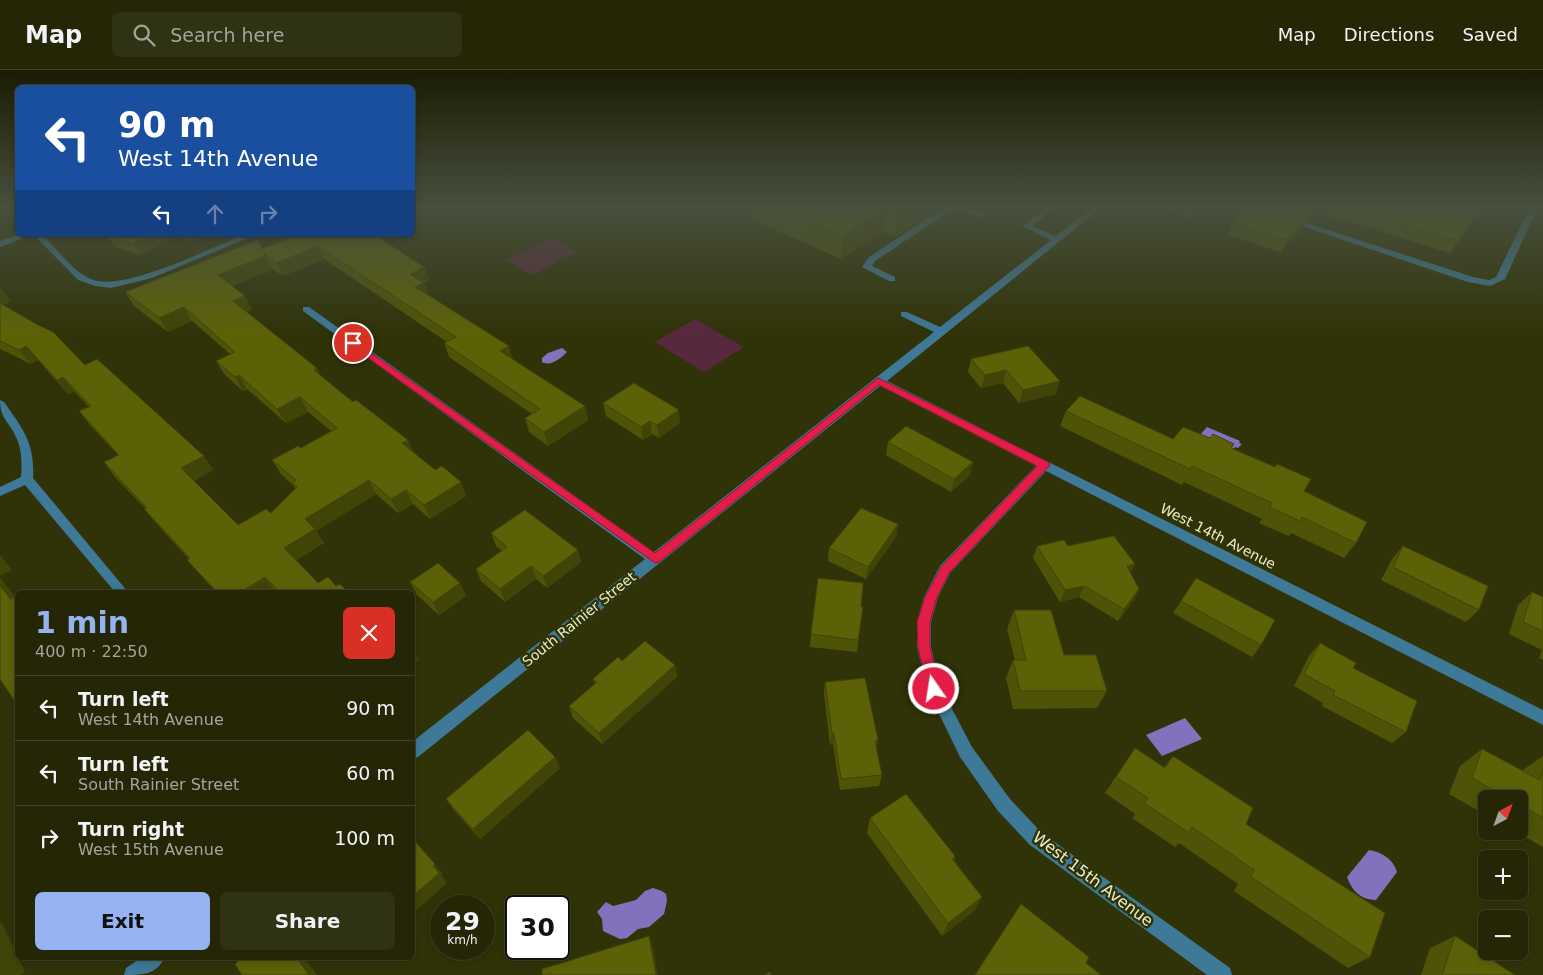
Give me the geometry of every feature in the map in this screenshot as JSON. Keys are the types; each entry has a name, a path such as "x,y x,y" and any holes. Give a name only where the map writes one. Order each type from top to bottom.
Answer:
{"street":[{"path":"53,249 87,281 110,285 150,276 216,249"},
{"path":"887,249 872,259 868,267 892,279"},
{"name":"South Rainier Street","path":"415,750 1044,249"},
{"path":"1376,249 1470,280 1490,283 1500,279 1514,249"},
{"path":"306,309 655,559"},
{"path":"904,314 940,331"},
{"name":"West 14th Avenue","path":"878,381 1543,718"},
{"path":"0,404 26,442 29,458 27,479 120,590"},
{"name":"West 15th Avenue","path":"1044,465 945,570 931,597 924,622 924,647 934,689 966,752 1004,805 1036,839 1223,975"},
{"path":"0,492 27,479"},
{"path":"133,975 152,960"}],"shaded area":[{"path":"529,249 572,249 577,252 532,275 506,260"},
{"path":"695,319 744,347 704,372 655,342"},
{"path":"562,348 567,352 559,359 552,363 542,362 542,358 548,353"},
{"path":"1207,427 1240,441 1239,443 1242,444 1233,450 1200,435"},
{"path":"1185,718 1202,739 1162,756 1146,735"},
{"path":"1369,850 1378,852 1386,857 1393,863 1397,872 1376,900 1371,900 1358,894 1347,877"},
{"path":"653,888 666,894 667,901 664,914 649,927 638,929 627,938 620,939 603,931 602,919 597,912 606,902 613,906 636,900 645,891"}],"building":[{"path":"234,249 310,249 276,263 264,253 265,256 218,275 245,296 233,301 317,368 314,370 353,402 356,400 408,440 402,443 435,470 442,466 461,482 424,505 406,490 391,499 369,480 305,519 315,529 284,548 318,583 328,577 336,586 340,584 346,590 278,590 265,577 244,590 215,590 187,560 190,558 144,509 147,508 104,462 119,455 79,411 91,406 63,377 57,380 26,346 19,350 0,341 0,303 53,332 85,365 97,359 204,456 181,468 238,525 266,509 271,513 297,487 292,482 296,480 272,460 298,446 301,448 337,428 300,397 277,409 239,375 235,377 216,361 235,352 184,307 159,318 125,292"},
{"path":"323,249 397,249 424,267 410,274 424,283 415,287 509,346 500,351 585,406 544,432 525,418 540,409 444,343 456,337"},
{"path":"1028,346 1060,381 1023,390 1006,370 985,375 971,359"},
{"path":"634,383 679,410 657,425 650,421 641,427 603,403"},
{"path":"1080,396 1173,439 1183,427 1210,438 1213,434 1234,444 1231,448 1275,467 1277,464 1311,479 1304,491 1367,522 1356,543 1302,517 1300,521 1269,507 1272,503 1192,466 1190,469 1066,411"},
{"path":"906,426 973,462 954,479 888,442"},
{"path":"861,508 898,524 868,567 829,548"},
{"path":"525,510 578,550 543,576 531,566 500,589 476,569 507,547 491,533"},
{"path":"1114,536 1135,564 1127,566 1139,589 1124,609 1084,586 1065,590 1037,546 1064,540 1068,546"},
{"path":"1403,546 1488,586 1479,610 1393,567"},
{"path":"438,563 460,583 433,602 410,582"},
{"path":"818,578 863,583 861,607 863,607 858,640 811,634"},
{"path":"1196,578 1275,620 1261,645 1181,601"},
{"path":"0,585 10,599 15,597 15,702 0,679"},
{"path":"1532,592 1543,597 1543,631 1523,622"},
{"path":"1014,610 1051,610 1064,655 1096,655 1107,691 1020,691 1013,660 1026,660"},
{"path":"645,641 675,665 599,733 569,706 597,682 593,679 618,657 622,661"},
{"path":"1320,643 1356,663 1353,668 1417,701 1406,732 1333,695 1335,691 1304,674"},
{"path":"865,678 878,740 875,741 882,775 841,779 825,682"},
{"path":"528,730 555,757 473,829 446,799"},
{"path":"1135,748 1165,768 1173,756 1253,808 1246,824 1385,913 1370,957 1251,877 1254,870 1192,827 1189,833 1144,803 1148,798 1116,777"},
{"path":"1482,749 1540,780 1543,768 1543,818 1528,809 1528,790 1493,790 1472,778"},
{"path":"906,794 955,856 952,859 982,897 948,923 870,818"},
{"path":"415,841 435,864 433,866 439,873 415,894"},
{"path":"1021,904 1089,957 1086,963 1101,975 975,975"},
{"path":"649,936 656,975 542,975 542,969"},
{"path":"1455,936 1478,951 1478,960 1492,960 1515,975 1442,975"},
{"path":"240,960 298,960 309,975 242,975 235,964"}],"route":[{"path":"353,343 655,559 878,381 1044,465 945,570 931,597 924,622 924,647 934,689"}]}
